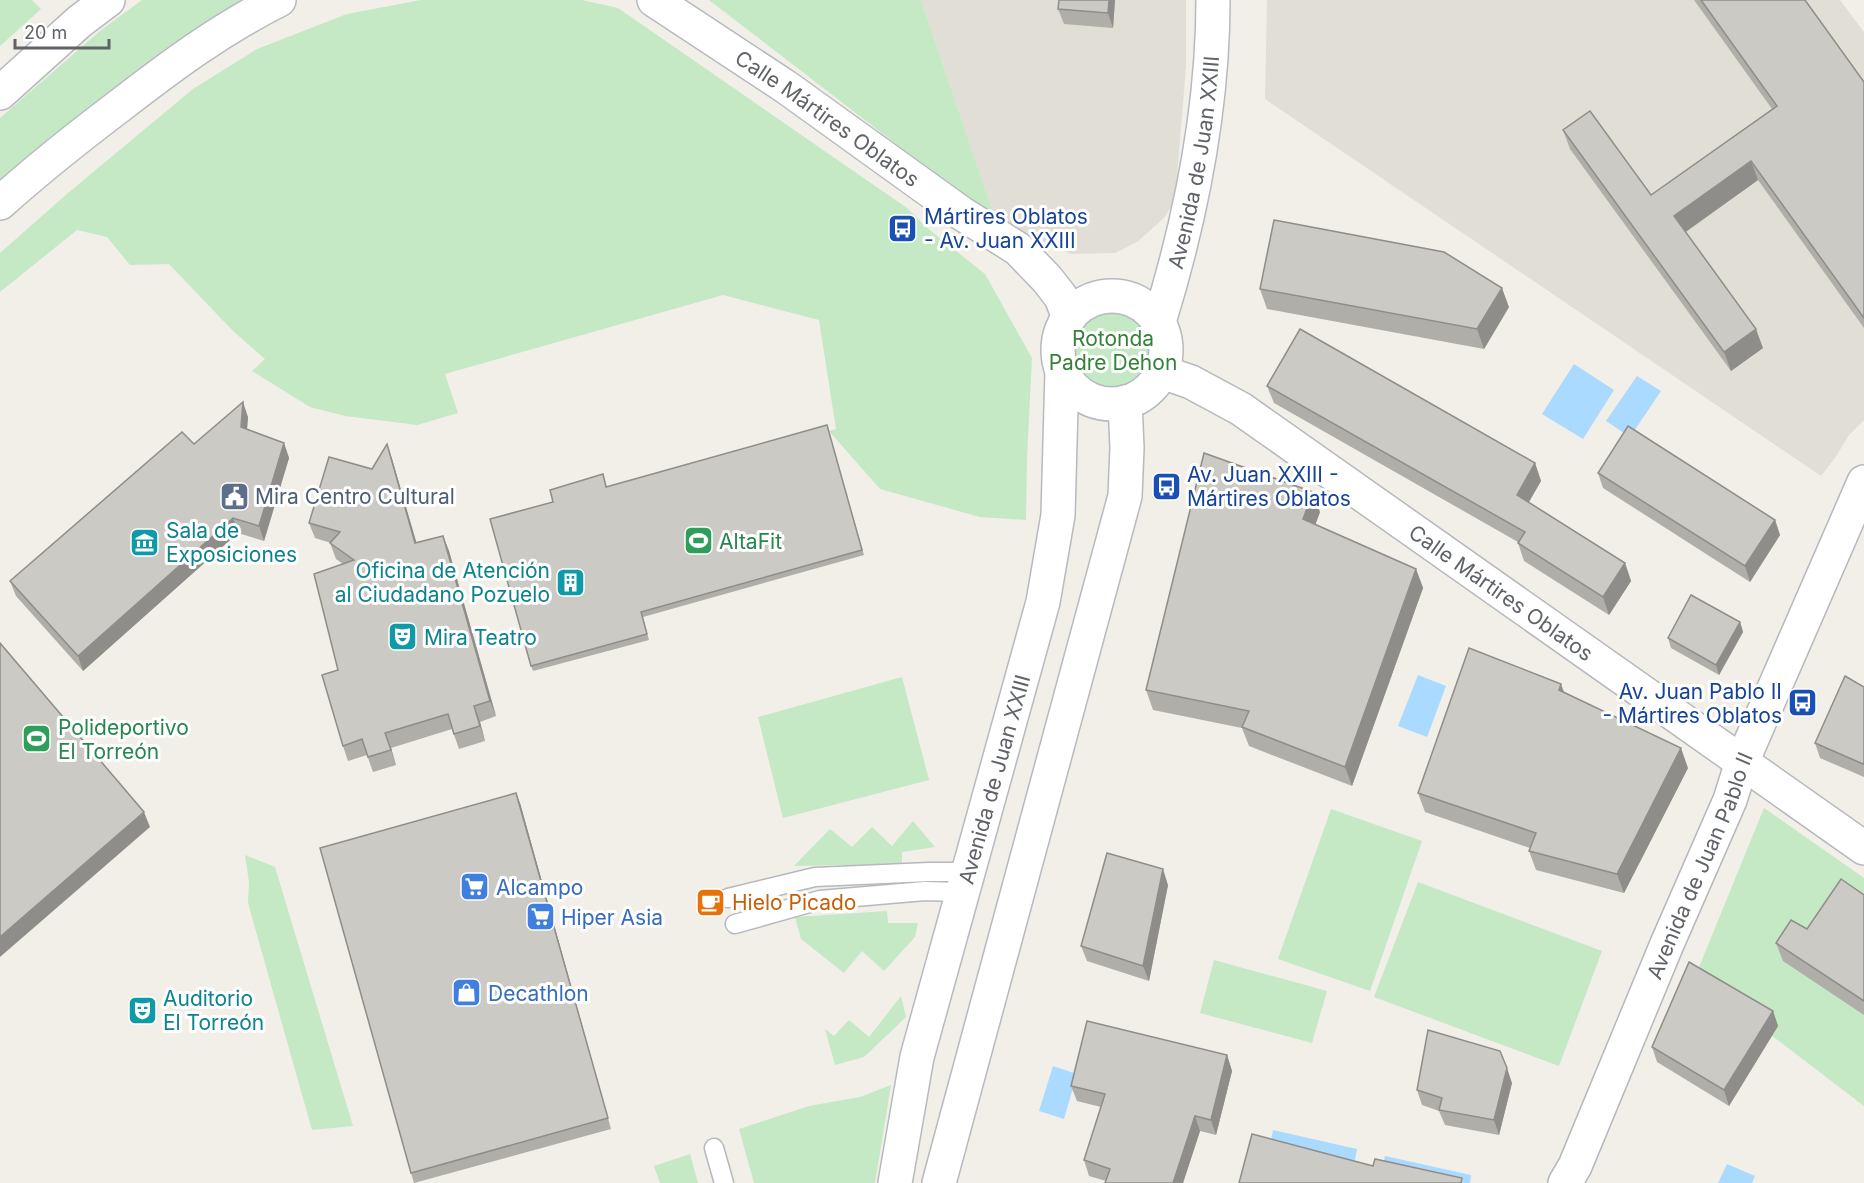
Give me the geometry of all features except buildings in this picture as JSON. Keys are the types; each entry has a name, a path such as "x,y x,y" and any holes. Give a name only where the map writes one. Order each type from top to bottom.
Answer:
{"main road":[{"path":"0,93 80,21 108,0"},
{"path":"0,203 43,164 173,64 237,21 279,0"},
{"name":"Calle Mártires Oblatos","path":"654,0 786,87 961,213 1018,249 1061,297 1069,318"},
{"name":"Avenida de Juan XXIII","path":"1158,322 1179,257 1200,157 1213,49 1213,0"},
{"path":"1117,296 1133,300 1148,309 1158,322 1165,338 1166,355 1162,372 1152,386 1139,397 1125,402 1105,404 1087,398 1072,387 1062,371 1058,353 1060,334 1069,318 1082,305 1100,298 1117,296"},
{"name":"Avenida de Juan XXIII","path":"894,1183 917,1058 1043,602 1058,515 1062,371"},
{"name":"Calle Mártires Oblatos","path":"1162,372 1191,382 1241,409 1864,848"},
{"path":"939,1183 1125,496 1127,448 1125,402"},
{"name":"Avenida de Juan Pablo II","path":"1578,1177 1667,944 1730,800 1742,762 1864,482"}],"lane":[{"path":"728,898 815,877 929,872 965,882"},
{"path":"735,924 820,900 925,891 965,882"},
{"path":"714,1148 724,1183"}],"shaded area":[{"path":"921,0 1186,0 1186,67 1175,200 1164,218 1137,242 1115,253 1071,254 996,221"},
{"path":"1267,0 1840,0 1864,32 1864,420 1849,435 1821,476 1265,99"}],"green space":[{"path":"0,0 32,0 41,9 0,46"},
{"path":"142,0 241,0 146,63 57,134 0,184 0,118 100,31"},
{"path":"421,0 582,0 618,8 907,208 926,227 985,274 1032,358 1026,520 980,517 880,489 829,431 836,429 819,320 723,295 445,374 458,413 417,425 345,416 310,407 252,371 265,359 233,331 169,264 130,265 107,237 77,230 0,292 0,253 193,89 257,49 347,14"},
{"path":"709,0 921,0 996,221"},
{"name":"Rotonda Padre Dehon","path":"1113,306 1130,310 1144,319 1153,333 1157,350 1153,367 1144,381 1130,390 1113,394 1096,390 1082,381 1073,367 1069,350 1073,333 1082,319 1096,310"},
{"path":"902,677 929,780 783,818 758,717"},
{"path":"1764,808 1864,878 1864,1106 1695,977"},
{"path":"1331,809 1422,841 1370,991 1278,959"},
{"path":"913,821 935,847 902,852 902,864 794,866 830,829 852,847 872,827 892,846"},
{"path":"245,855 275,867 353,1126 312,1130 248,903 249,882"},
{"path":"1418,882 1602,951 1559,1066 1374,997"},
{"path":"887,911 888,923 918,923 915,937 884,971 862,951 844,973 801,939 795,917"},
{"path":"1214,960 1327,991 1312,1043 1200,1013"},
{"path":"901,996 906,1017 864,1057 835,1065 825,1029 834,1036 849,1020 869,1037"},
{"path":"891,1085 875,1183 754,1183 739,1129 809,1106 860,1097"},
{"path":"690,1154 698,1183 660,1183 654,1166"}],"water":[{"path":"1574,364 1614,390 1583,439 1542,414"},
{"path":"1637,376 1661,391 1630,437 1606,421"},
{"path":"1418,675 1446,686 1427,737 1398,726"},
{"path":"1053,1066 1077,1074 1064,1119 1039,1111"},
{"path":"1273,1130 1357,1149 1354,1165 1270,1145"},
{"path":"1385,1156 1471,1175 1470,1183 1421,1183 1381,1174"},
{"path":"1727,1164 1755,1176 1752,1183 1718,1183"}],"place":[{"name":"Mártires Oblatos - Av. Juan XXIII","path":"903,228"},
{"name":"Av. Juan XXIII - Mártires Oblatos","path":"1166,486"},
{"name":"Mira Centro Cultural","path":"234,496"},
{"name":"AltaFit","path":"698,541"},
{"name":"Sala de Exposiciones","path":"145,542"},
{"name":"Oficina de Atención al Ciudadano Pozuelo","path":"571,582"},
{"name":"Mira Teatro","path":"403,637"},
{"name":"Av. Juan Pablo II - Mártires Oblatos","path":"1803,703"},
{"name":"Polideportivo El Torreón","path":"37,739"},
{"name":"Alcampo","path":"475,887"},
{"name":"Hielo Picado","path":"711,902"},
{"name":"Hiper Asia","path":"540,917"},
{"name":"Decathlon","path":"467,993"},
{"name":"Auditorio El Torreón","path":"142,1010"}]}
